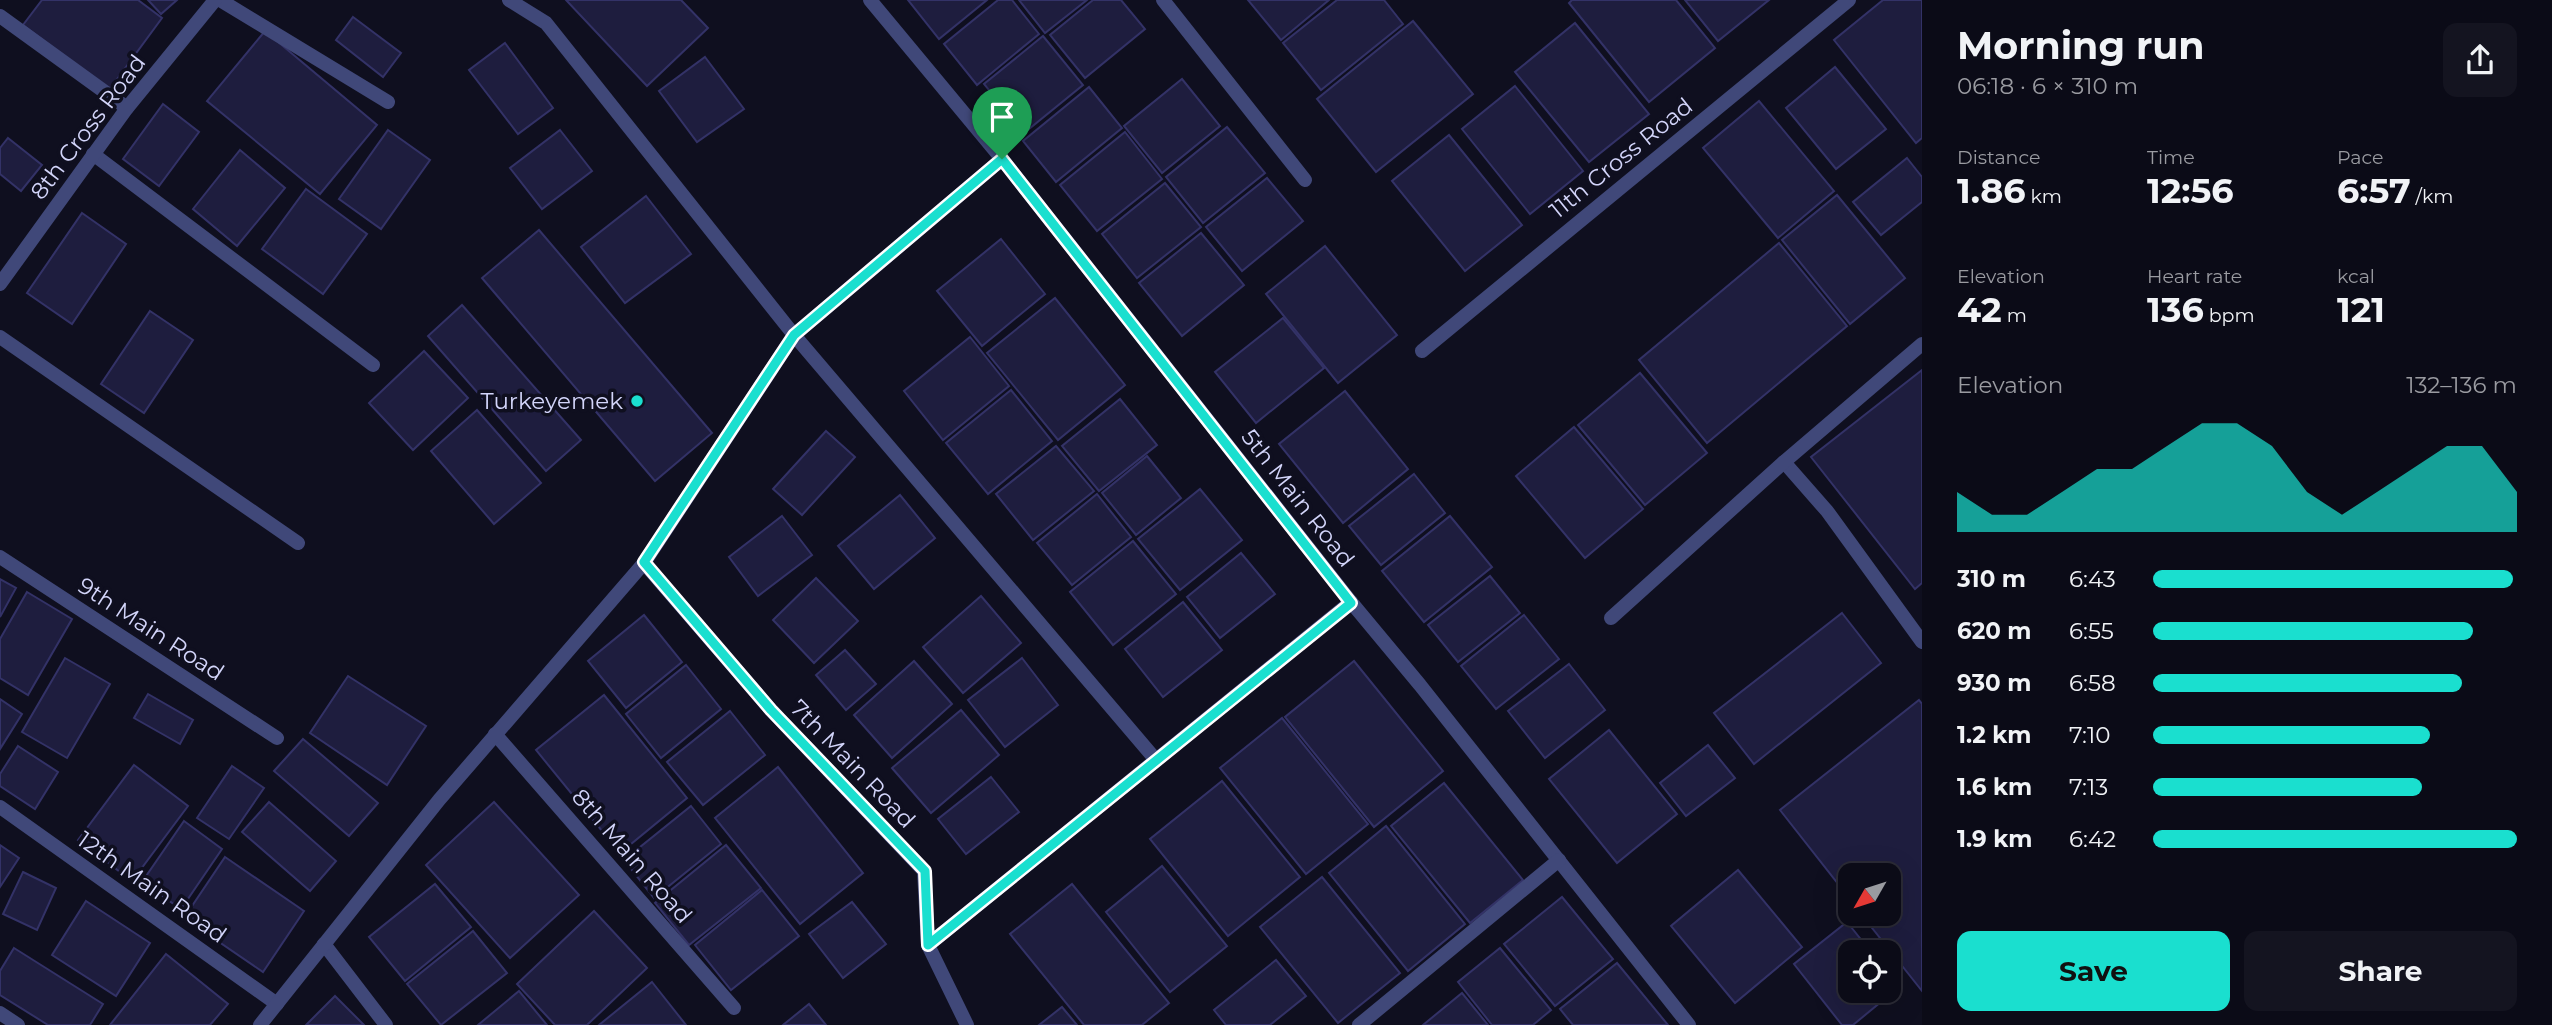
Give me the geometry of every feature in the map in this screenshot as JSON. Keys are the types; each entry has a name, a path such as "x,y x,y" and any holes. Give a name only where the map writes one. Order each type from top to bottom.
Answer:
{"street":[{"path":"217,0 388,102"},
{"name":"8th Cross Road","path":"0,284 127,108 217,0"},
{"path":"509,0 546,23 794,335 1156,760"},
{"name":"5th Main Road","path":"870,0 1002,159 1351,603 1420,685 1689,1025"},
{"path":"1163,0 1305,180"},
{"name":"11th Cross Road","path":"1422,351 1849,0"},
{"path":"0,16 127,108"},
{"path":"93,154 373,365"},
{"path":"260,1025 439,800 644,562 794,335 1002,159"},
{"path":"0,337 298,543"},
{"path":"1611,618 1784,462 1922,344"},
{"path":"1784,462 1827,511 1922,642"},
{"name":"9th Main Road","path":"0,557 277,738"},
{"name":"7th Main Road","path":"644,562 771,710 925,871 928,945 967,1025"},
{"path":"928,945 1351,603"},
{"name":"8th Main Road","path":"495,734 734,1008"},
{"name":"12th Main Road","path":"0,807 277,1004"},
{"path":"1359,1025 1559,860"},
{"path":"324,944 386,1025"},
{"path":"0,1013 18,1025"}],"building":[{"path":"42,0 138,0 162,18 109,90 23,25"},
{"path":"148,0 177,0 161,14"},
{"path":"566,0 681,0 708,28 647,86"},
{"path":"908,0 987,0 939,39"},
{"path":"998,0 1012,0 1039,34 977,85 944,44"},
{"path":"1019,0 1087,0 1045,33"},
{"path":"1093,0 1121,0 1145,29 1085,78 1050,35"},
{"path":"1248,0 1329,0 1281,40"},
{"path":"1337,0 1384,0 1403,24 1321,90 1283,43"},
{"path":"1572,0 1676,0 1715,48 1649,102 1569,3"},
{"path":"1685,0 1769,0 1718,41"},
{"path":"1883,0 1922,0 1922,138 1916,143 1834,40"},
{"path":"353,17 401,53 383,77 336,40"},
{"path":"1413,21 1473,94 1376,172 1317,99"},
{"path":"1575,23 1649,114 1589,162 1515,72"},
{"path":"265,31 377,125 320,194 207,101"},
{"path":"1043,36 1083,85 1024,133 984,84"},
{"path":"505,43 553,108 518,134 469,70"},
{"path":"705,57 744,109 697,142 659,91"},
{"path":"1835,67 1886,129 1836,169 1786,108"},
{"path":"1182,79 1220,126 1162,173 1124,126"},
{"path":"1515,86 1583,171 1530,214 1462,129"},
{"path":"1089,87 1122,128 1056,182 1023,141"},
{"path":"1759,101 1834,191 1778,238 1703,148"},
{"path":"163,104 199,132 159,186 123,159"},
{"path":"1227,127 1265,173 1203,223 1166,177"},
{"path":"388,130 430,160 381,229 339,199"},
{"path":"560,130 592,171 542,209 510,168"},
{"path":"1125,132 1162,179 1097,231 1060,185"},
{"path":"1449,135 1522,225 1465,271 1392,181"},
{"path":"8,138 42,165 21,191 0,174 0,148"},
{"path":"240,150 285,188 237,246 193,209"},
{"path":"1907,158 1922,177 1922,202 1881,235 1853,202"},
{"path":"1267,178 1303,221 1242,271 1206,227"},
{"path":"1165,183 1201,227 1137,278 1102,234"},
{"path":"306,189 367,234 323,294 262,249"},
{"path":"1837,195 1905,278 1850,324 1782,240"},
{"path":"646,196 691,254 625,303 581,247"},
{"path":"82,213 126,244 72,324 27,293"},
{"path":"539,230 712,433 655,481 482,278"},
{"path":"1201,233 1244,285 1182,336 1139,283"},
{"path":"1001,239 1045,294 982,346 937,291"},
{"path":"1779,243 1847,326 1707,443 1639,360"},
{"path":"1325,246 1397,335 1338,383 1266,294"},
{"path":"1055,298 1125,385 1058,440 987,353"},
{"path":"462,305 581,440 546,471 428,336"},
{"path":"150,311 193,340 144,413 101,384"},
{"path":"1283,318 1324,368 1256,423 1215,372"},
{"path":"970,337 1009,386 943,440 904,391"},
{"path":"424,351 468,398 413,450 369,403"},
{"path":"1922,370 1922,583 1915,589 1811,457"},
{"path":"1640,373 1707,453 1645,505 1578,425"},
{"path":"1011,390 1052,441 988,494 946,443"},
{"path":"1345,391 1408,469 1343,523 1279,444"},
{"path":"1120,399 1157,445 1099,491 1062,446"},
{"path":"477,410 541,483 494,524 431,451"},
{"path":"1574,427 1643,509 1585,558 1516,476"},
{"path":"826,431 855,457 802,515 773,489"},
{"path":"1056,446 1094,491 1033,540 996,494"},
{"path":"1147,456 1181,498 1136,535 1102,493"},
{"path":"1414,474 1445,513 1381,565 1349,526"},
{"path":"1200,489 1242,540 1180,590 1138,539"},
{"path":"1097,494 1131,537 1072,585 1037,543"},
{"path":"900,495 935,538 874,589 838,546"},
{"path":"782,516 812,555 758,596 729,557"},
{"path":"1450,516 1492,567 1424,622 1382,571"},
{"path":"1133,541 1176,594 1113,645 1070,592"},
{"path":"1241,553 1275,594 1220,638 1187,597"},
{"path":"1490,576 1520,613 1458,662 1428,625"},
{"path":"816,578 858,621 814,663 773,620"},
{"path":"0,579 16,588 0,617"},
{"path":"27,592 72,619 28,695 0,678 0,639"},
{"path":"981,596 1021,643 963,693 923,647"},
{"path":"1183,602 1222,650 1163,697 1125,649"},
{"path":"1842,613 1881,663 1754,764 1714,713"},
{"path":"644,615 682,662 626,708 588,661"},
{"path":"1524,615 1559,659 1496,709 1461,666"},
{"path":"845,650 876,684 846,710 816,675"},
{"path":"65,658 110,684 67,758 22,732"},
{"path":"1022,658 1058,705 1005,747 968,700"},
{"path":"914,661 952,704 892,758 854,715"},
{"path":"1354,661 1443,771 1374,827 1285,717"},
{"path":"1569,664 1605,710 1545,758 1508,711"},
{"path":"686,665 721,709 661,758 626,714"},
{"path":"348,676 426,726 387,785 310,733"},
{"path":"148,694 193,720 180,744 134,718"},
{"path":"604,695 687,798 620,853 536,750"},
{"path":"0,699 22,714 0,749"},
{"path":"1919,700 1922,704 1922,991 1901,964 1901,940 1882,940 1871,926 1901,926 1901,863 1838,863 1838,884 1780,810"},
{"path":"961,710 999,755 931,813 892,768"},
{"path":"730,711 765,755 703,805 667,762"},
{"path":"1282,718 1368,824 1306,874 1220,768"},
{"path":"1609,730 1677,814 1617,863 1549,779"},
{"path":"303,739 378,803 349,836 274,771"},
{"path":"1708,745 1735,778 1686,816 1660,783"},
{"path":"18,746 58,772 35,809 0,786 0,774"},
{"path":"134,765 188,806 132,881 78,840"},
{"path":"232,766 264,788 229,839 197,818"},
{"path":"778,767 863,873 800,924 715,818"},
{"path":"991,777 1019,812 966,854 938,819"},
{"path":"1222,781 1300,877 1228,936 1150,839"},
{"path":"1444,783 1523,880 1470,923 1391,826"},
{"path":"269,802 336,861 310,891 242,832"},
{"path":"494,802 579,895 510,958 426,865"},
{"path":"691,806 721,844 654,898 624,860"},
{"path":"184,821 222,849 181,909 142,882"},
{"path":"1386,826 1465,924 1408,971 1329,873"},
{"path":"0,845 19,858 0,887"},
{"path":"726,845 761,888 689,945 655,903"},
{"path":"225,857 304,911 263,972 184,918"},
{"path":"1162,866 1227,946 1170,992 1106,912"},
{"path":"1738,870 1802,947 1735,1003 1671,926"},
{"path":"23,872 56,888 37,930 3,914"},
{"path":"1322,877 1400,973 1338,1023 1260,927"},
{"path":"435,884 471,927 405,981 369,937"},
{"path":"1072,884 1169,1003 1142,1025 1084,1025 1010,934"},
{"path":"762,890 799,936 731,990 695,945"},
{"path":"1562,897 1613,959 1555,1006 1504,944"},
{"path":"86,901 150,943 116,996 52,955"},
{"path":"852,902 886,944 843,978 809,934"},
{"path":"594,911 647,968 587,1025 555,1025 517,984"},
{"path":"1842,926 1850,926 1861,940 1838,940 1838,1003 1880,1003 1853,1025 1842,1025 1794,964"},
{"path":"473,931 507,973 441,1025 407,984"},
{"path":"14,948 103,1004 90,1025 48,1025 0,995 0,971"},
{"path":"1500,948 1551,1010 1533,1025 1492,1025 1458,982"},
{"path":"166,954 228,1004 210,1025 110,1025"},
{"path":"1276,960 1306,996 1270,1025 1226,1025 1214,1010"},
{"path":"1617,963 1668,1025 1573,1025 1560,1009"},
{"path":"652,982 686,1025 599,1025"},
{"path":"519,991 547,1025 478,1025"},
{"path":"1462,993 1488,1025 1423,1025"},
{"path":"335,996 364,1025 306,1025"},
{"path":"809,1004 826,1025 783,1025"},
{"path":"1062,1007 1077,1025 1039,1025"}],"place":[{"name":"Turkeyemek","path":"637,401"}],"route":[{"path":"1002,159 1351,603 928,945 925,871 771,710 644,562 794,335 1002,159"}]}
